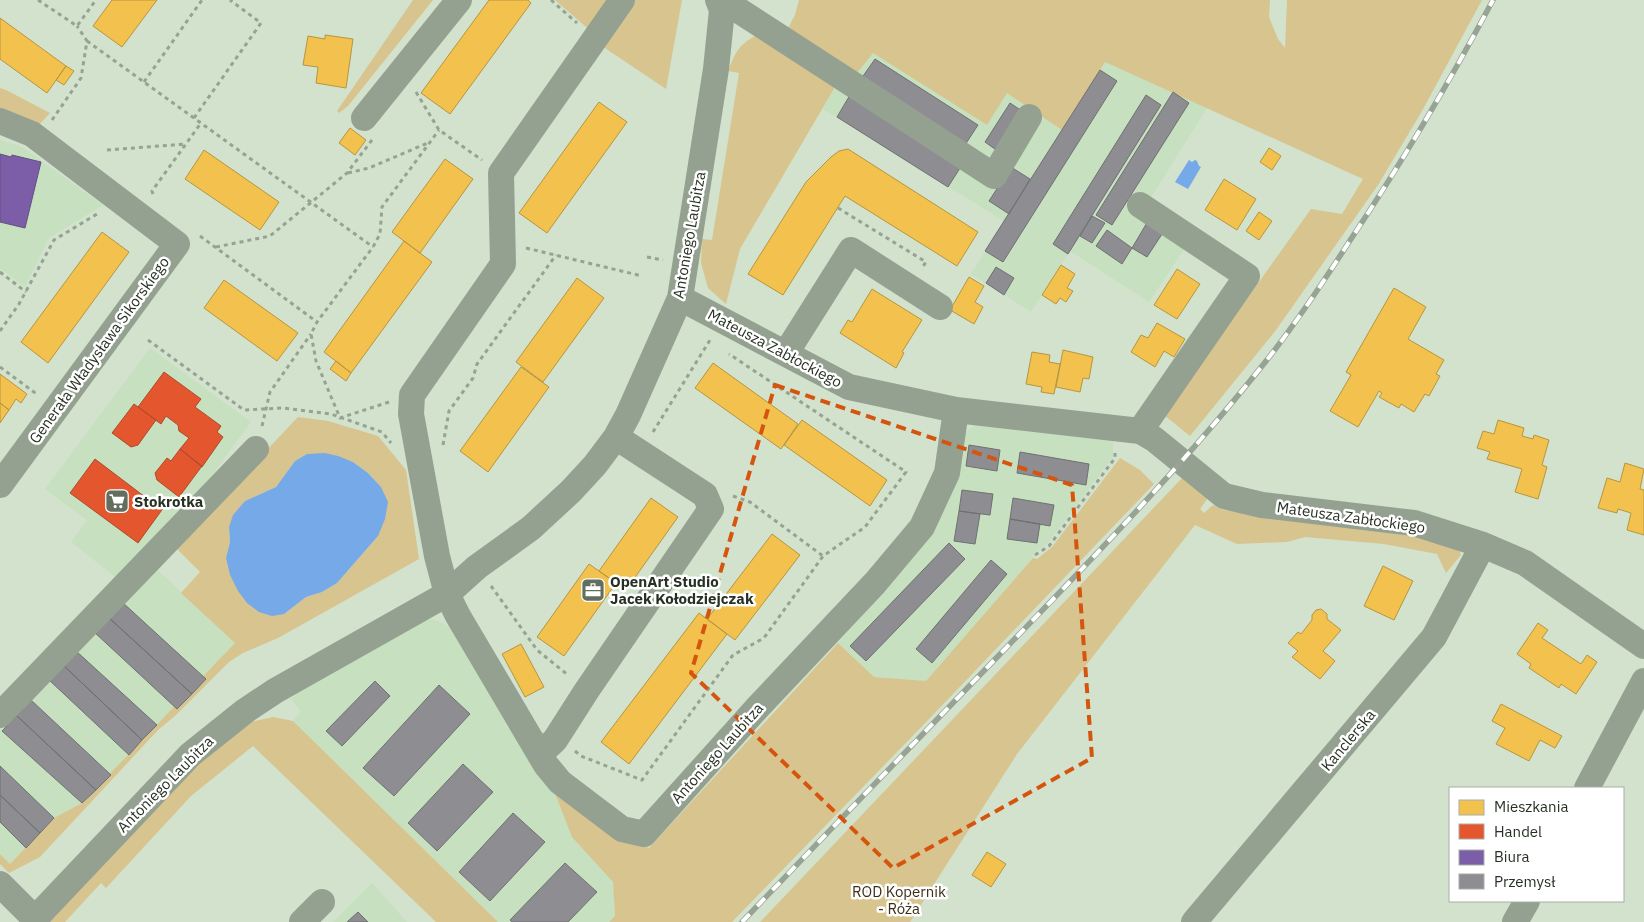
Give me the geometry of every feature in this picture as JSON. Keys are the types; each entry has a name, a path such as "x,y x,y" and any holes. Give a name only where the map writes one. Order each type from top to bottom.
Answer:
{"street":[{"path":"368,129 459,0"},
{"path":"447,594 437,556 411,414 412,394 504,264 501,173 622,0"},
{"path":"730,4 994,176 1029,117"},
{"name":"Antoniego Laubitza","path":"34,920 190,755 211,737 275,691 447,594 477,567 531,528 571,491 595,465 616,436 628,415 680,298 716,70 730,4"},
{"name":"Generała Władysława Sikorskiego","path":"0,121 32,134 177,244 0,485"},
{"path":"1137,432 1247,276 1140,205"},
{"path":"786,353 851,250 940,307"},
{"name":"Mateusza Zabłockiego","path":"680,298 849,387 956,410 1137,432 1224,496 1262,504 1414,524 1483,546 1525,563 1644,646"},
{"name":"Antoniego Laubitza","path":"447,594 458,616 549,745 560,782 622,829 644,834 922,528 946,473 956,410"},
{"path":"549,745 711,509 705,495 616,436"},
{"path":"0,715 256,449"},
{"name":"Kanclerska","path":"1194,922 1434,637 1483,546"},
{"path":"1588,787 1644,681"},
{"path":"0,884 34,920"},
{"path":"302,922 322,902"},
{"path":"1515,922 1526,902"}],"path":[{"path":"38,0 76,26 86,41 373,246"},
{"path":"76,26 96,0"},
{"path":"144,82 202,0"},
{"path":"194,118 261,23 230,0"},
{"path":"551,0 595,38"},
{"path":"39,140 81,78 86,41"},
{"path":"416,92 439,130 501,173"},
{"path":"155,200 152,191 201,123"},
{"path":"215,247 270,236 347,173 368,129"},
{"path":"256,449 270,392 311,334 317,322 373,246 380,234 382,207 439,130"},
{"path":"347,173 370,168 431,141"},
{"path":"107,150 186,144"},
{"path":"0,332 19,304 54,240 102,210"},
{"path":"200,235 317,322"},
{"path":"502,242 642,276"},
{"path":"442,449 450,411 473,378 477,364 556,255"},
{"path":"0,272 26,292"},
{"path":"311,334 316,361 340,418"},
{"path":"148,340 244,410 283,408 330,414 382,432 394,446"},
{"path":"640,453 709,340 717,345"},
{"path":"549,745 642,780 733,654 764,638 823,556 865,528 906,472 725,351"},
{"path":"0,367 44,400"},
{"path":"340,418 412,394"},
{"path":"1035,556 1048,546 1137,432"},
{"path":"708,500 732,496 750,502 823,556"},
{"path":"477,567 537,650 587,690"}],"highlighted area":[{"path":"775,385 1072,485 1092,758 893,868 691,673"}],"shaded area":[{"path":"884,10 1062,129 1105,62 1207,108 1150,199 1196,231 1149,302 1070,251 1031,312 971,274 1004,221 823,109"},
{"path":"0,140 22,147 103,205 49,238 25,287 0,268"},
{"path":"150,348 251,422 187,509 118,579 71,542 87,520 45,489"},
{"path":"976,424 1113,439 1113,457 1047,544 1034,552 1033,558 926,681 874,677 838,643 921,548 965,433"},
{"path":"151,564 236,643 177,709 157,725 111,775 82,803 54,818 10,864 0,854 0,719"},
{"path":"431,619 443,623 455,632 554,791 572,836 613,882 615,916 609,922 498,922 293,721 301,711 291,699 300,691 420,621"},
{"path":"372,883 407,922 333,922"}],"green space":[{"path":"413,0 433,0 348,106 339,113 337,111"},
{"path":"555,0 617,0 593,33"},
{"path":"630,0 682,0 666,89 599,44"},
{"path":"799,0 1270,0 1269,17 1278,39 1285,48 1287,0 1482,0 1422,111 1378,185 1276,330 1190,436 1164,415 1311,209 1342,214 1363,179 1105,62 1062,130 1007,93 987,125 873,53 854,77 786,32 795,15"},
{"path":"755,36 835,87 740,249 726,304 708,288 701,263 702,239 712,240 739,73 728,71 738,51"},
{"path":"0,88 50,113 38,126 0,110"},
{"path":"298,417 328,421 378,436 406,470 419,559 278,638 243,653 229,662 176,715 158,730 40,857 9,873 0,864 0,854 10,864 54,818 82,803 235,643 181,593 200,572 175,547","holes":["307,454 353,462 368,473 381,487 378,536 337,583 322,592 306,597 284,614 226,558 230,542 229,527 245,501 276,487 295,461"]},
{"path":"1120,458 1140,470 1154,484 732,922 609,922 615,916 613,882 572,837 554,791 649,848 838,643 874,677 926,681 1033,558 1037,559 1052,547"},
{"name":"ROD Kopernik - Róża","path":"1184,476 1208,498 1200,509 1204,513 1213,505 1223,510 1413,532 1459,550 1461,555 1446,573 1437,554 1384,544 1305,537 1287,542 1237,544 1195,525 1017,754 910,922 760,922"},
{"path":"273,717 293,721 498,922 436,922 253,746 191,796 106,888 101,883 65,922 49,922 200,762 251,722"}],"water":[{"path":"1189,160 1192,162 1197,161 1201,167 1188,189 1175,182"},
{"path":"325,453 353,462 368,473 381,487 388,502 385,519 378,536 337,583 322,592 306,597 284,614 272,616 259,612 247,603 230,575 226,558 230,542 229,527 233,515 245,501 276,487 295,461 307,454"}],"building: Mieszkania":[{"path":"112,0 157,0 122,47 93,26"},
{"path":"489,0 528,0 531,3 450,114 421,93"},
{"path":"0,18 66,66 47,93 0,59"},
{"path":"325,35 353,39 346,88 316,83 318,67 303,65 308,36 325,39"},
{"path":"66,66 74,71 64,85 56,80"},
{"path":"599,102 627,122 547,233 519,213"},
{"path":"350,128 366,140 355,155 339,143"},
{"path":"1269,148 1281,156 1272,170 1260,162"},
{"path":"848,149 978,232 957,266 845,196 783,295 748,274 806,182 831,157 839,151"},
{"path":"204,150 279,202 260,230 185,179"},
{"path":"445,159 473,179 420,253 392,232"},
{"path":"1224,179 1256,199 1237,230 1205,210"},
{"path":"1259,212 1272,221 1259,240 1246,231"},
{"path":"102,232 129,252 48,363 21,342"},
{"path":"404,241 432,262 351,373 324,352"},
{"path":"1061,265 1075,274 1067,288 1073,291 1066,302 1060,298 1056,304 1042,295"},
{"path":"1177,269 1200,284 1177,319 1154,305"},
{"path":"969,277 984,286 975,302 983,307 974,324 950,310"},
{"path":"577,278 604,298 543,382 516,362"},
{"path":"224,280 298,333 277,361 204,308"},
{"path":"1394,288 1426,307 1408,339 1444,360 1436,374 1440,376 1429,396 1425,394 1414,412 1401,404 1399,408 1379,397 1382,393 1379,391 1358,427 1330,411 1351,375 1346,372"},
{"path":"872,289 922,320 902,352 904,353 896,368 840,333 848,320 852,322"},
{"path":"1157,323 1185,339 1174,357 1164,351 1155,367 1131,352 1141,335 1148,338"},
{"path":"1063,350 1093,357 1089,379 1083,378 1080,392 1056,387"},
{"path":"1032,352 1050,355 1049,362 1060,364 1054,394 1041,392 1042,387 1026,384"},
{"path":"336,361 351,373 346,381 330,369"},
{"path":"713,363 798,424 781,449 695,388"},
{"path":"521,367 549,387 488,472 460,451"},
{"path":"0,374 27,394 21,403 16,399 9,410 0,403"},
{"path":"0,403 9,410 0,423"},
{"path":"802,420 887,480 870,506 784,445"},
{"path":"1498,420 1524,428 1522,436 1533,439 1534,435 1549,440 1542,465 1547,467 1538,499 1515,492 1522,469 1487,459 1490,452 1477,448 1483,431 1494,434"},
{"path":"1625,463 1644,469 1640,489 1644,490 1644,535 1627,530 1631,513 1618,509 1617,513 1598,508 1607,478 1620,482"},
{"path":"651,498 678,517 626,590 599,571"},
{"path":"772,534 800,555 735,640 707,619"},
{"path":"589,564 616,583 564,656 537,637"},
{"path":"1383,566 1413,581 1394,620 1364,606"},
{"path":"1321,609 1327,614 1327,619 1341,630 1323,651 1335,661 1320,679 1292,657 1298,651 1288,643 1298,632 1301,634 1312,620 1312,615 1316,610"},
{"path":"699,613 727,634 629,764 601,742"},
{"path":"1538,623 1548,630 1542,638 1581,664 1587,655 1597,662 1576,694 1561,684 1559,688 1529,668 1531,664 1517,654"},
{"path":"521,644 544,687 525,697 502,654"},
{"path":"1501,704 1562,736 1555,748 1540,740 1529,761 1496,744 1505,728 1492,721"},
{"path":"987,852 1006,864 991,887 972,875"}],"building: Handel":[{"path":"164,372 201,399 195,407 221,426 217,432 223,437 202,467 180,449 189,438 179,431 178,425 166,416 161,424 138,407"},
{"path":"134,404 156,420 138,445 131,447 112,433"},
{"path":"180,449 202,466 179,497 157,480 155,473 167,458 171,461"},
{"name":"Stokrotka","path":"95,459 153,503 156,500 164,507 138,543 70,493"}],"building: Biura":[{"path":"0,154 41,162 25,228 0,222"}],"building: Przemysł":[{"path":"875,59 978,125 965,145 861,79"},
{"path":"1100,70 1117,81 1003,262 985,251"},
{"path":"1173,92 1189,103 1112,225 1096,215"},
{"path":"850,95 962,165 948,187 837,117"},
{"path":"1146,95 1161,105 1068,254 1053,244"},
{"path":"1010,103 1025,113 999,152 985,142"},
{"path":"1011,167 1030,179 1009,214 989,201"},
{"path":"1092,216 1105,223 1092,243 1080,236"},
{"path":"1148,221 1164,231 1147,257 1132,248"},
{"path":"1107,230 1132,248 1122,264 1096,246"},
{"path":"996,267 1014,278 1004,295 986,283"},
{"path":"969,445 1000,450 997,471 966,466"},
{"path":"1020,452 1089,464 1086,485 1017,473"},
{"path":"962,490 993,494 990,515 959,511"},
{"path":"1013,498 1054,505 1050,526 1010,519"},
{"path":"959,511 980,514 975,544 954,541"},
{"path":"1010,519 1040,524 1037,543 1007,539"},
{"path":"949,543 965,559 866,661 850,646"},
{"path":"991,560 1007,574 932,663 916,649"},
{"path":"121,601 206,679 192,694 107,616"},
{"path":"107,616 192,694 177,709 93,631"},
{"path":"75,650 157,725 142,740 62,664"},
{"path":"62,664 142,740 129,755 48,679"},
{"path":"375,681 390,696 342,746 326,731"},
{"path":"439,685 470,714 394,796 363,768"},
{"path":"31,700 111,775 96,790 17,716"},
{"path":"17,716 96,790 82,803 2,731"},
{"path":"463,764 493,792 437,851 408,823"},
{"path":"0,766 54,818 40,833 0,795"},
{"path":"0,795 40,833 26,848 0,822"},
{"path":"513,813 545,842 490,901 459,872"},
{"path":"565,863 597,892 568,922 512,922 510,920"},
{"path":"358,912 368,922 347,922"}],"railway":[{"path":"742,922 1107,543 1239,395 1301,314 1368,213 1424,123 1493,0"}],"place":[{"name":"Stokrotka","path":"117,501"},
{"name":"OpenArt Studio Jacek Kołodziejczak","path":"593,590"}]}
